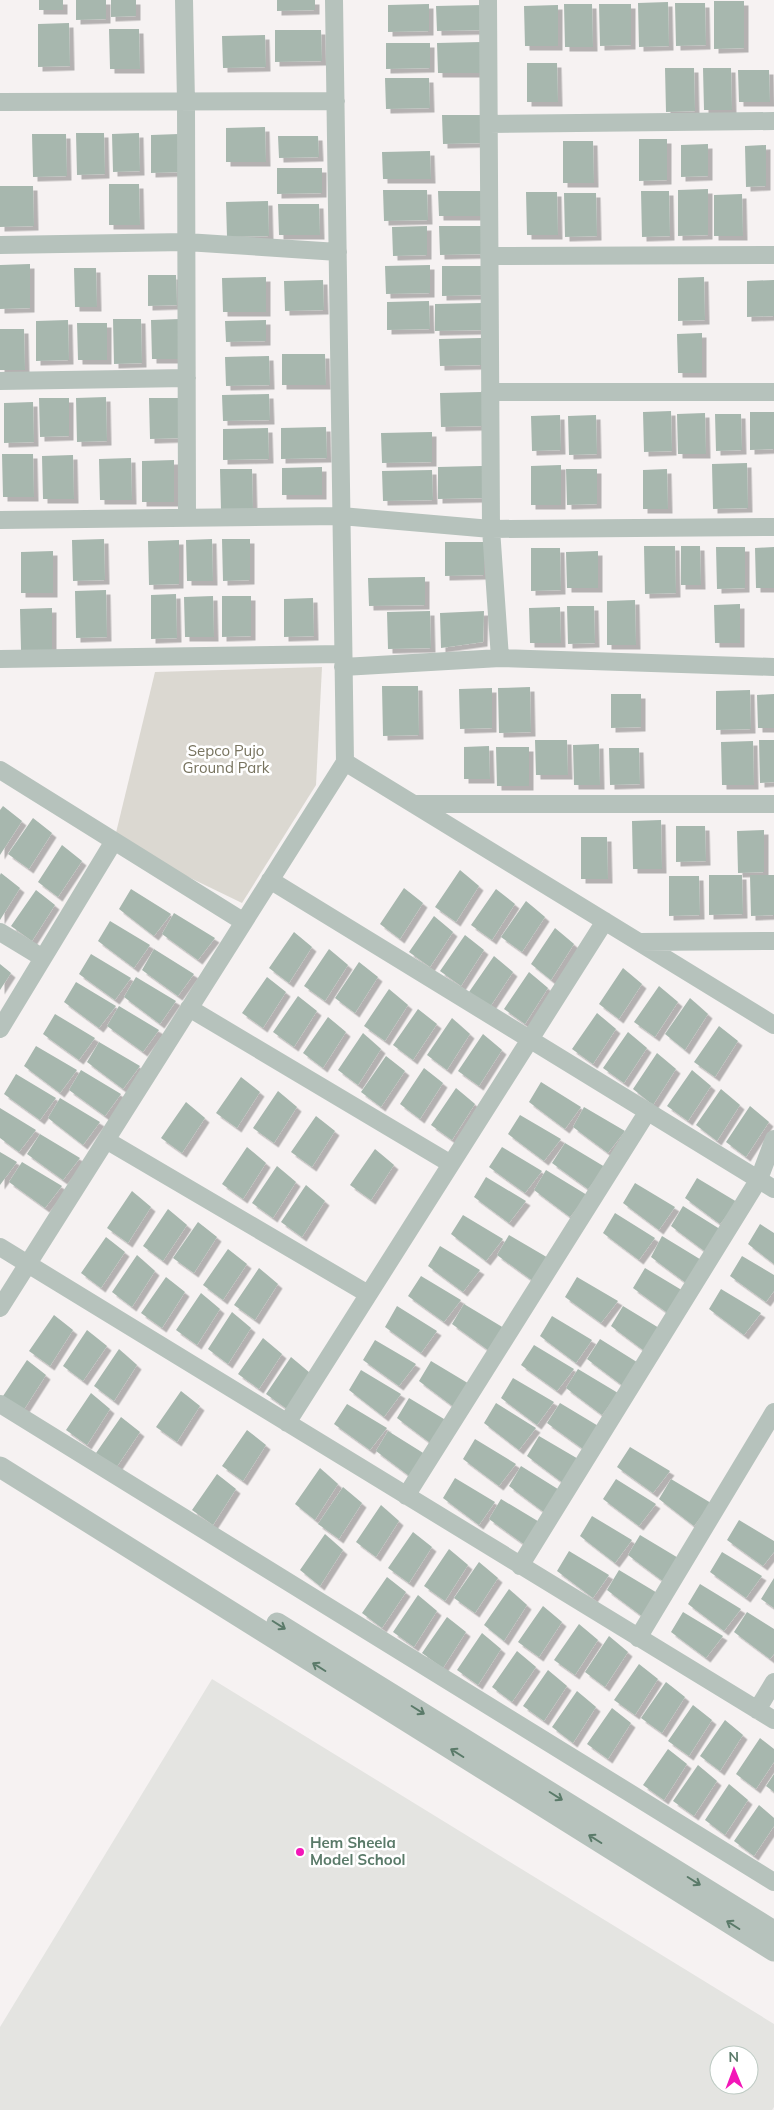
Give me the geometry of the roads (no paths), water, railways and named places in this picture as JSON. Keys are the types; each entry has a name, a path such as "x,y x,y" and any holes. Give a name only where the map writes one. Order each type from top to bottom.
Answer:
{"street":[{"path":"184,0 187,518"},
{"path":"0,1308 344,762 334,0"},
{"path":"488,0 491,529 500,658"},
{"path":"0,102 336,101"},
{"path":"489,124 774,120"},
{"path":"0,245 186,242 338,252"},
{"path":"489,256 774,255"},
{"path":"0,381 187,378"},
{"path":"490,392 774,392"},
{"path":"0,520 341,516 491,529 774,527"},
{"path":"0,659 343,660 500,658 774,667"},
{"path":"344,762 774,1025"},
{"path":"0,770 244,922"},
{"path":"413,804 774,804"},
{"path":"0,1028 114,841"},
{"path":"270,880 774,1189"},
{"path":"287,1423 605,921"},
{"path":"0,932 43,958"},
{"path":"639,942 774,941"},
{"path":"189,1008 451,1164"},
{"path":"406,1496 648,1111"},
{"path":"520,1566 759,1179 774,1139"},
{"path":"106,1140 368,1294"},
{"path":"0,1247 774,1720"},
{"path":"0,1404 774,1882"},
{"path":"638,1638 774,1412"},
{"path":"0,1452 771,1940"},
{"path":"0,1468 771,1940"},
{"path":"757,1710 774,1682"}],"place":[{"name":"Hem Sheela Model School","path":"300,1852"}],"park label":[{"name":"Sepco Pujo Ground Park","path":"226,760"}]}
